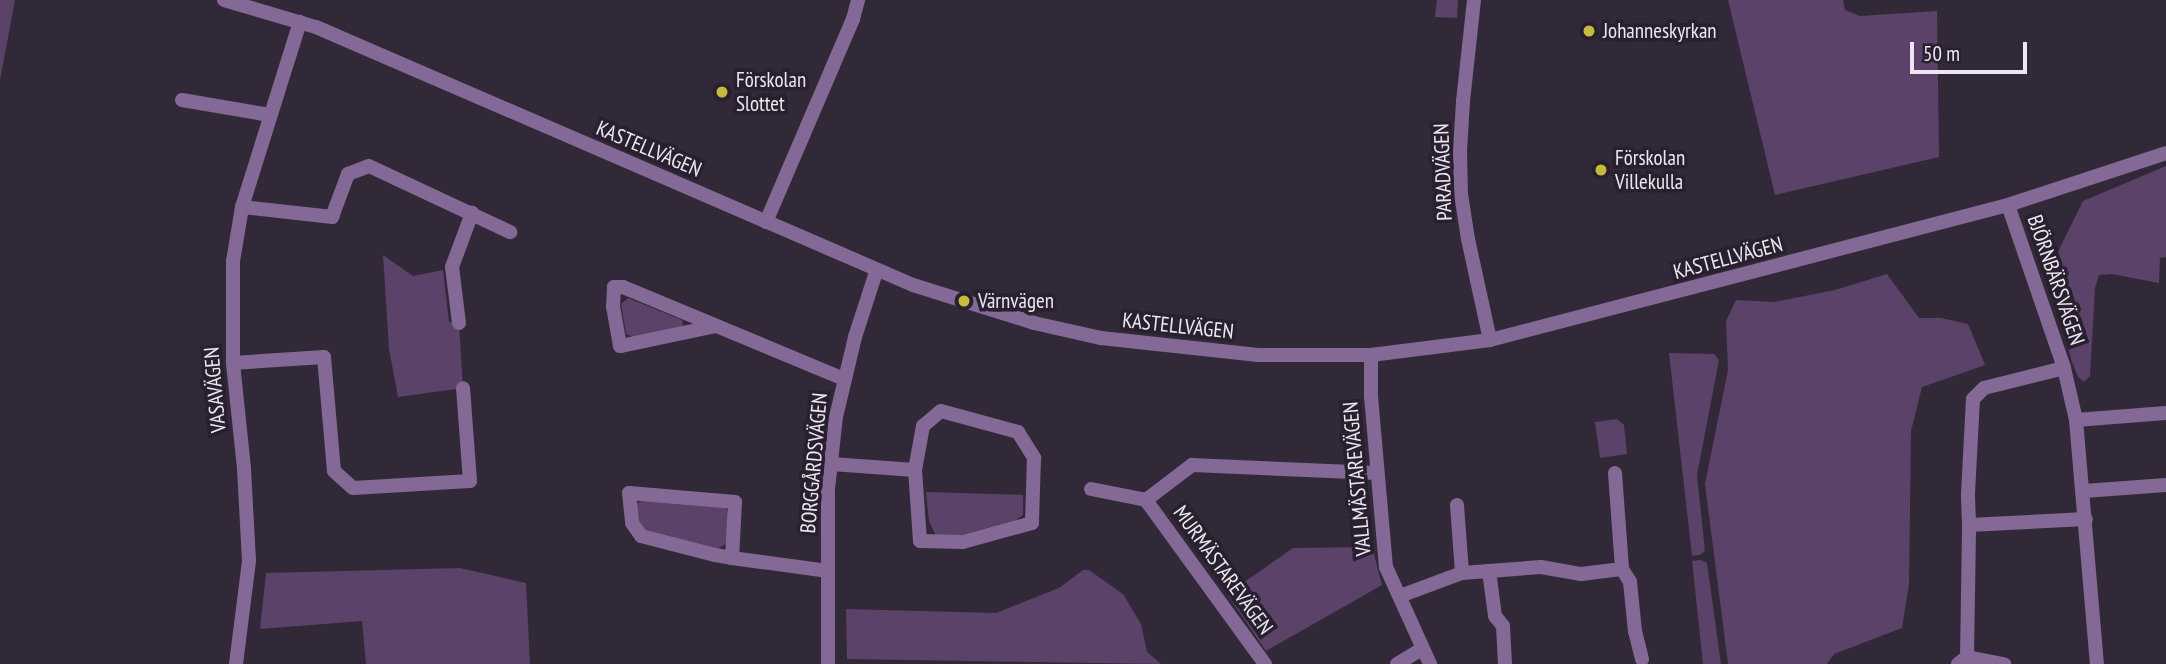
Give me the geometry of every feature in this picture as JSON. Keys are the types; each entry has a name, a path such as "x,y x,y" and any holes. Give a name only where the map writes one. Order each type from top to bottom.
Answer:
{"street":[{"name":"KASTELLVÄGEN","path":"224,0 300,22 876,272 1034,323 1101,338 1258,355 1371,355 1490,340 2008,205 2166,153"},
{"path":"766,222 853,19 858,0"},
{"name":"PARADVÄGEN","path":"1474,0 1463,101 1460,173 1468,239 1490,340"},
{"name":"VASAVÄGEN","path":"236,664 248,567 248,530 233,363 233,261 242,207 300,22"},
{"path":"182,100 270,115"},
{"path":"242,207 332,217 348,174 369,166 510,232"},
{"name":"BJÖRNBÄRSVÄGEN","path":"2008,205 2064,368 2076,420 2097,664"},
{"path":"459,323 452,267 472,214"},
{"name":"BORGGÅRDSVÄGEN","path":"828,664 831,464 844,379 876,272"},
{"path":"716,326 620,346 613,307 614,287 623,286 844,379"},
{"name":"VALLMÄSTAREVÄGEN","path":"1371,355 1377,473 1386,567 1430,664"},
{"path":"233,363 324,357 334,471 353,488 470,481 463,388"},
{"name":"BJÖRNBÄRSVÄGEN","path":"2004,664 1964,662 1973,398 1984,388 2064,368"},
{"path":"941,411 1017,432 1034,457 1032,523 963,542 920,541 915,470 923,426 941,411"},
{"path":"2076,420 2166,413"},
{"path":"831,464 915,470"},
{"name":"MURMÄSTAREVÄGEN","path":"1146,500 1192,465 1377,473"},
{"path":"1615,473 1622,569 1630,582 1635,631 1642,659"},
{"path":"2084,491 2166,485"},
{"name":"MURMÄSTAREVÄGEN","path":"1091,489 1146,500 1265,664"},
{"path":"732,558 735,502 629,493 632,523 641,536 732,558 828,571"},
{"path":"1457,505 1461,573"},
{"path":"1969,525 2085,519"},
{"path":"1400,596 1461,573 1541,567 1581,574 1622,569"},
{"path":"1489,571 1495,616 1503,626 1505,664"},
{"path":"1397,664 1422,649"}],"shaded area":[{"path":"0,0 15,0 0,80"},
{"path":"1437,0 1458,0 1457,18 1435,17"},
{"path":"1728,0 1843,0 1845,10 1860,16 1937,11 1939,157 1775,195"},
{"path":"2166,166 2166,257 2160,258 2159,283 2112,274 2099,275 2095,288 2090,376 2084,382 2078,377 2071,359 2049,270 2083,201"},
{"path":"383,255 413,276 443,270 449,322 459,323 463,388 398,397 389,349"},
{"path":"1887,274 1919,318 1941,318 1968,324 1985,365 1922,387 1911,431 1909,584 1902,628 1834,654 1827,664 1728,664 1705,484 1728,370 1726,321 1736,300 1774,302 1835,290"},
{"path":"628,298 682,320 683,328 633,337 626,334 621,304"},
{"path":"1669,353 1714,354 1719,360 1697,475 1705,551 1700,555 1692,556"},
{"path":"1617,419 1624,425 1627,454 1600,458 1595,422"},
{"path":"926,492 1023,495 1023,515 1016,520 956,536 936,536 929,521"},
{"path":"644,500 725,507 729,515 727,543 717,549 644,530 640,526 636,510 637,503"},
{"path":"1372,547 1382,585 1266,651 1227,594 1293,548"},
{"path":"1701,560 1707,563 1721,664 1703,664 1692,561"},
{"path":"460,568 526,583 530,664 366,664 362,621 260,629 266,573"},
{"path":"1083,570 1089,570 1123,594 1141,624 1147,652 1161,664 847,659 846,609 996,613 1059,588"}],"place":[{"name":"Johanneskyrkan","path":"1589,31"},
{"name":"Förskolan Slottet","path":"722,92"},
{"name":"Förskolan Villekulla","path":"1601,170"},
{"name":"Värnvägen","path":"964,301"}]}
